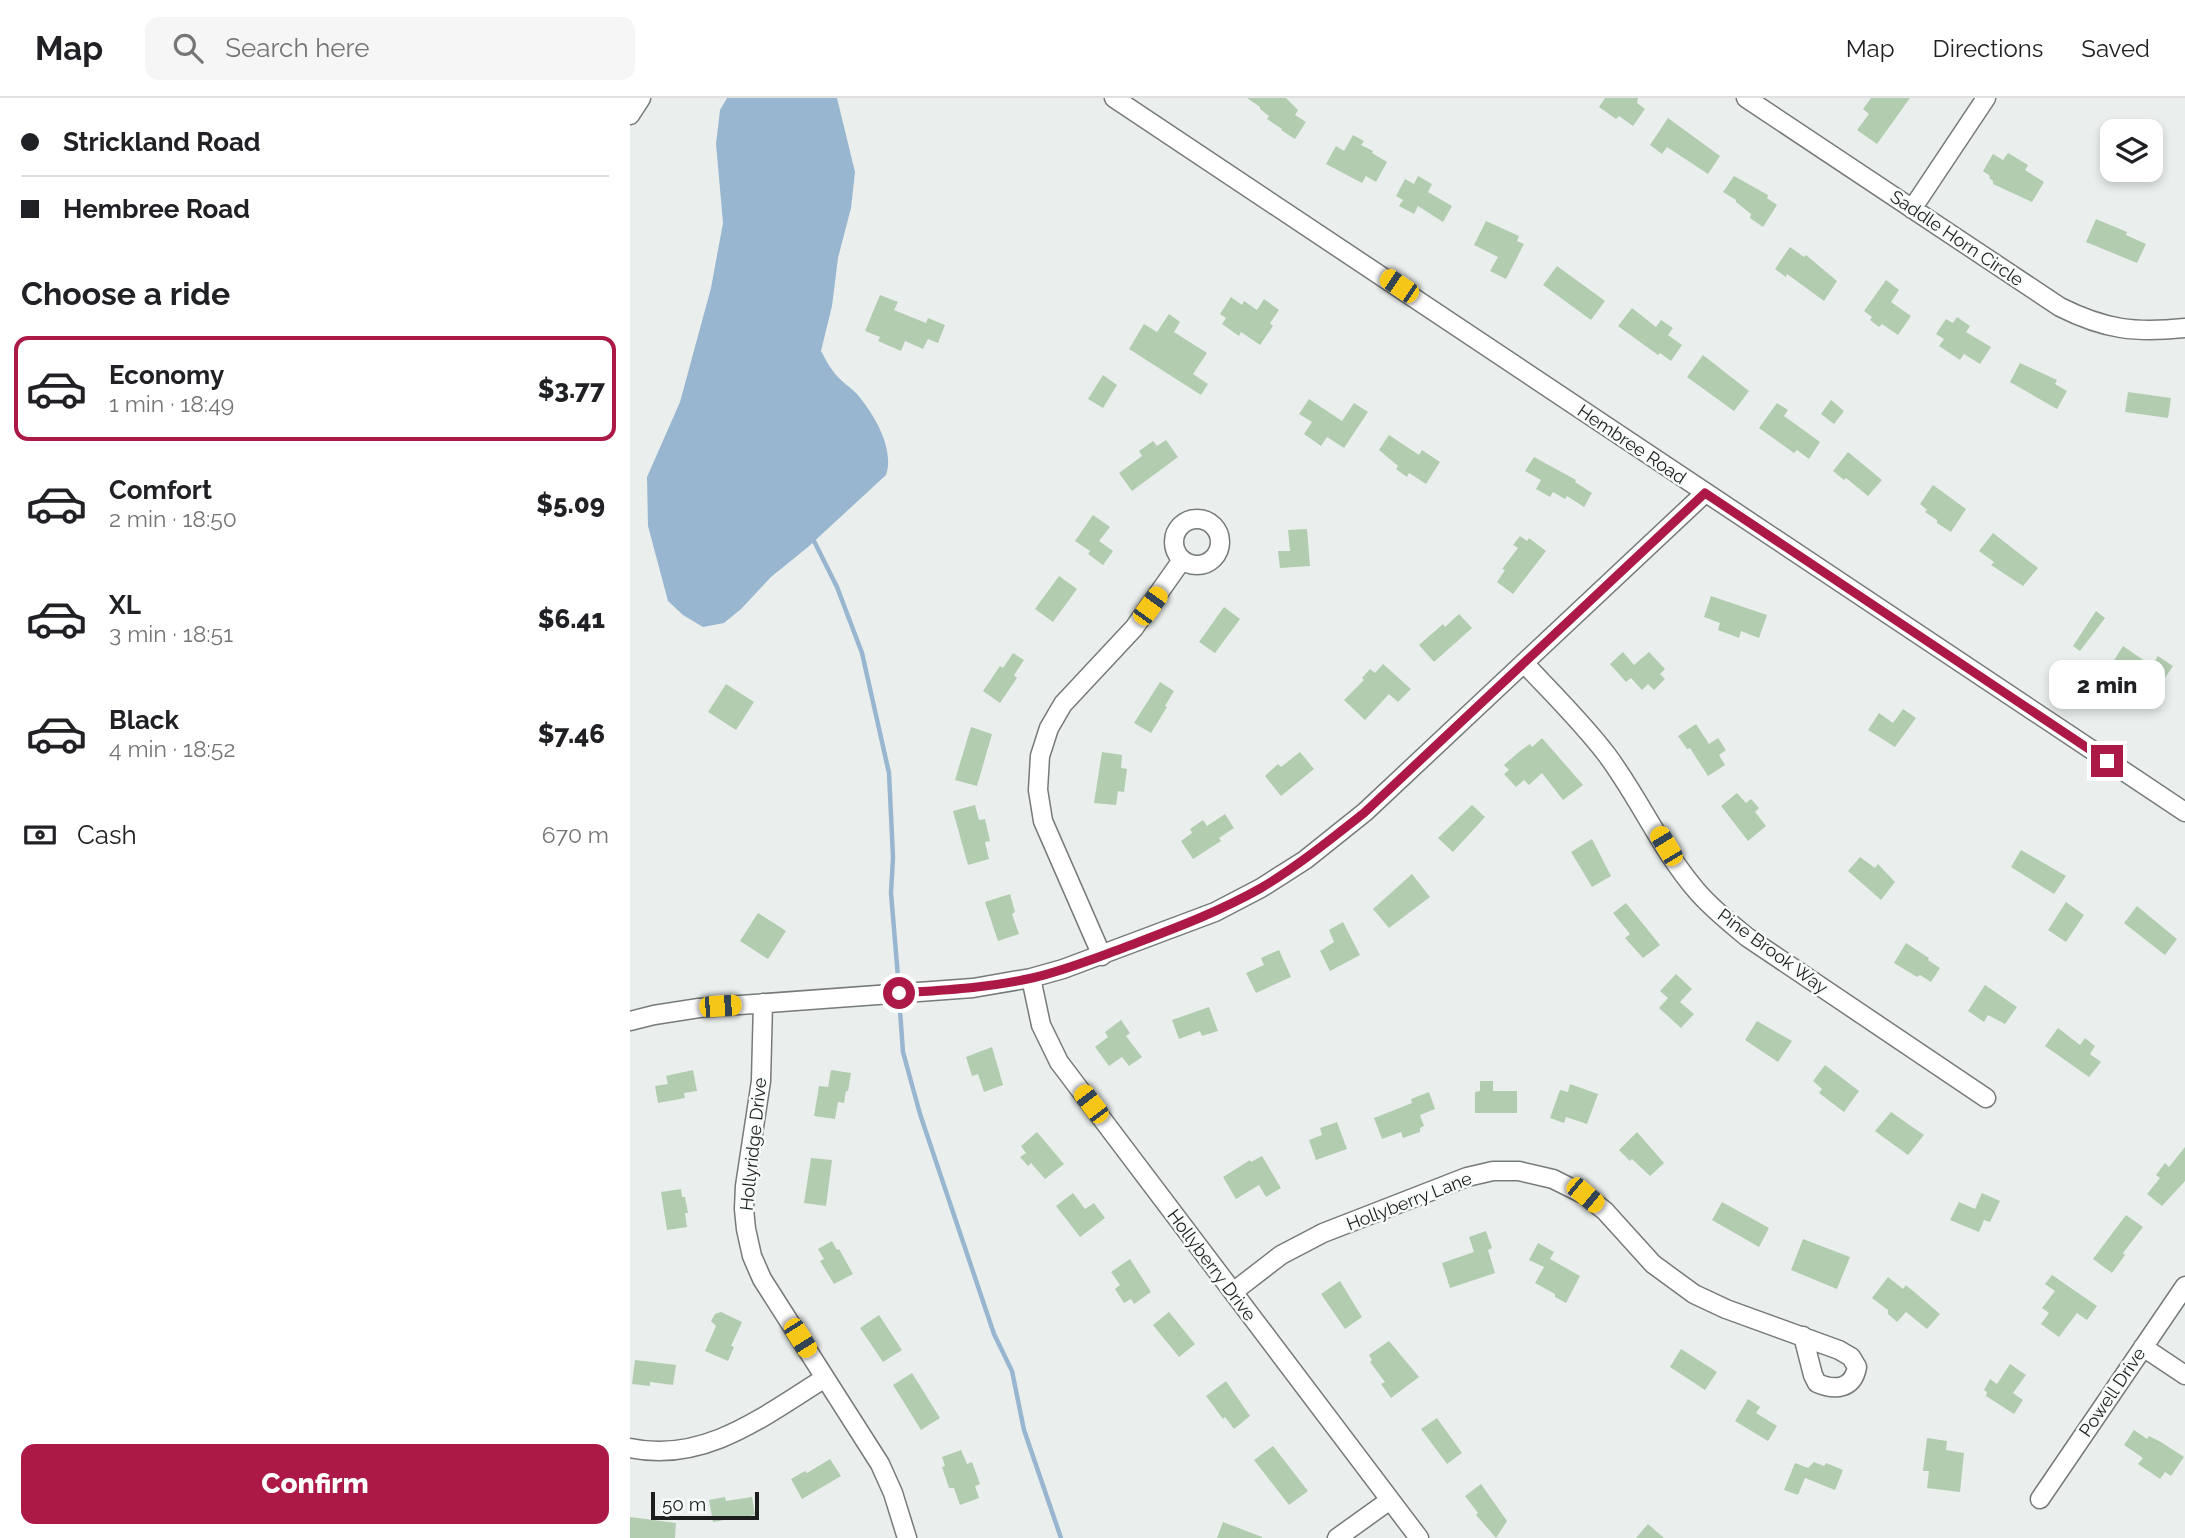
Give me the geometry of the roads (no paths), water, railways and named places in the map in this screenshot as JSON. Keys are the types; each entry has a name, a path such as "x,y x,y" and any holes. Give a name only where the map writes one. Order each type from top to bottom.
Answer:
{"street":[{"path":"630,114 641,98"},
{"name":"Hembree Road","path":"1114,98 2185,812"},
{"name":"Saddle Horn Circle","path":"1746,98 2060,307 2108,327 2147,332 2185,328"},
{"path":"1912,209 1986,98"},
{"path":"630,1021 654,1014 699,1008 973,988 1031,978 1102,956 1214,912 1261,888 1305,860 1364,813 1705,493"},
{"path":"1102,956 1043,821 1038,790 1040,756 1049,728 1063,704 1133,628 1182,560"},
{"name":"Pine Brook Way","path":"1524,663 1606,754 1638,799 1679,869 1716,911 1747,937 1986,1098"},
{"name":"Hollyberry Drive","path":"1031,978 1041,1025 1059,1062 1419,1538"},
{"name":"Hollyridge Drive","path":"763,1003 761,1081 745,1186 746,1228 752,1256 762,1279 880,1465 893,1493 907,1538"},
{"name":"Hollyberry Lane","path":"1233,1292 1281,1255 1323,1233 1467,1177 1493,1171 1519,1171 1553,1178 1585,1195 1605,1211 1653,1264 1694,1294 1726,1309 1803,1336"},
{"name":"Powell Drive","path":"2040,1499 2185,1286"},
{"path":"2143,1347 2185,1376"},
{"path":"630,1448 670,1451 701,1447 730,1436 825,1378"},
{"path":"1337,1538 1390,1500"}],"water":[{"path":"727,98 837,98 855,172 851,208 838,258 832,306 821,351 835,374 857,394 870,411 885,443 888,465 886,475 808,547 771,577 741,609 724,623 703,627 683,615 668,601 648,526 647,477 680,402 711,288 723,223 716,144 720,110"}],"waterway":[{"path":"814,541 837,587 862,653 889,773 893,857 891,893 899,989"},
{"path":"899,997 903,1052 920,1114 994,1334 1012,1371 1024,1430 1061,1538"}]}
